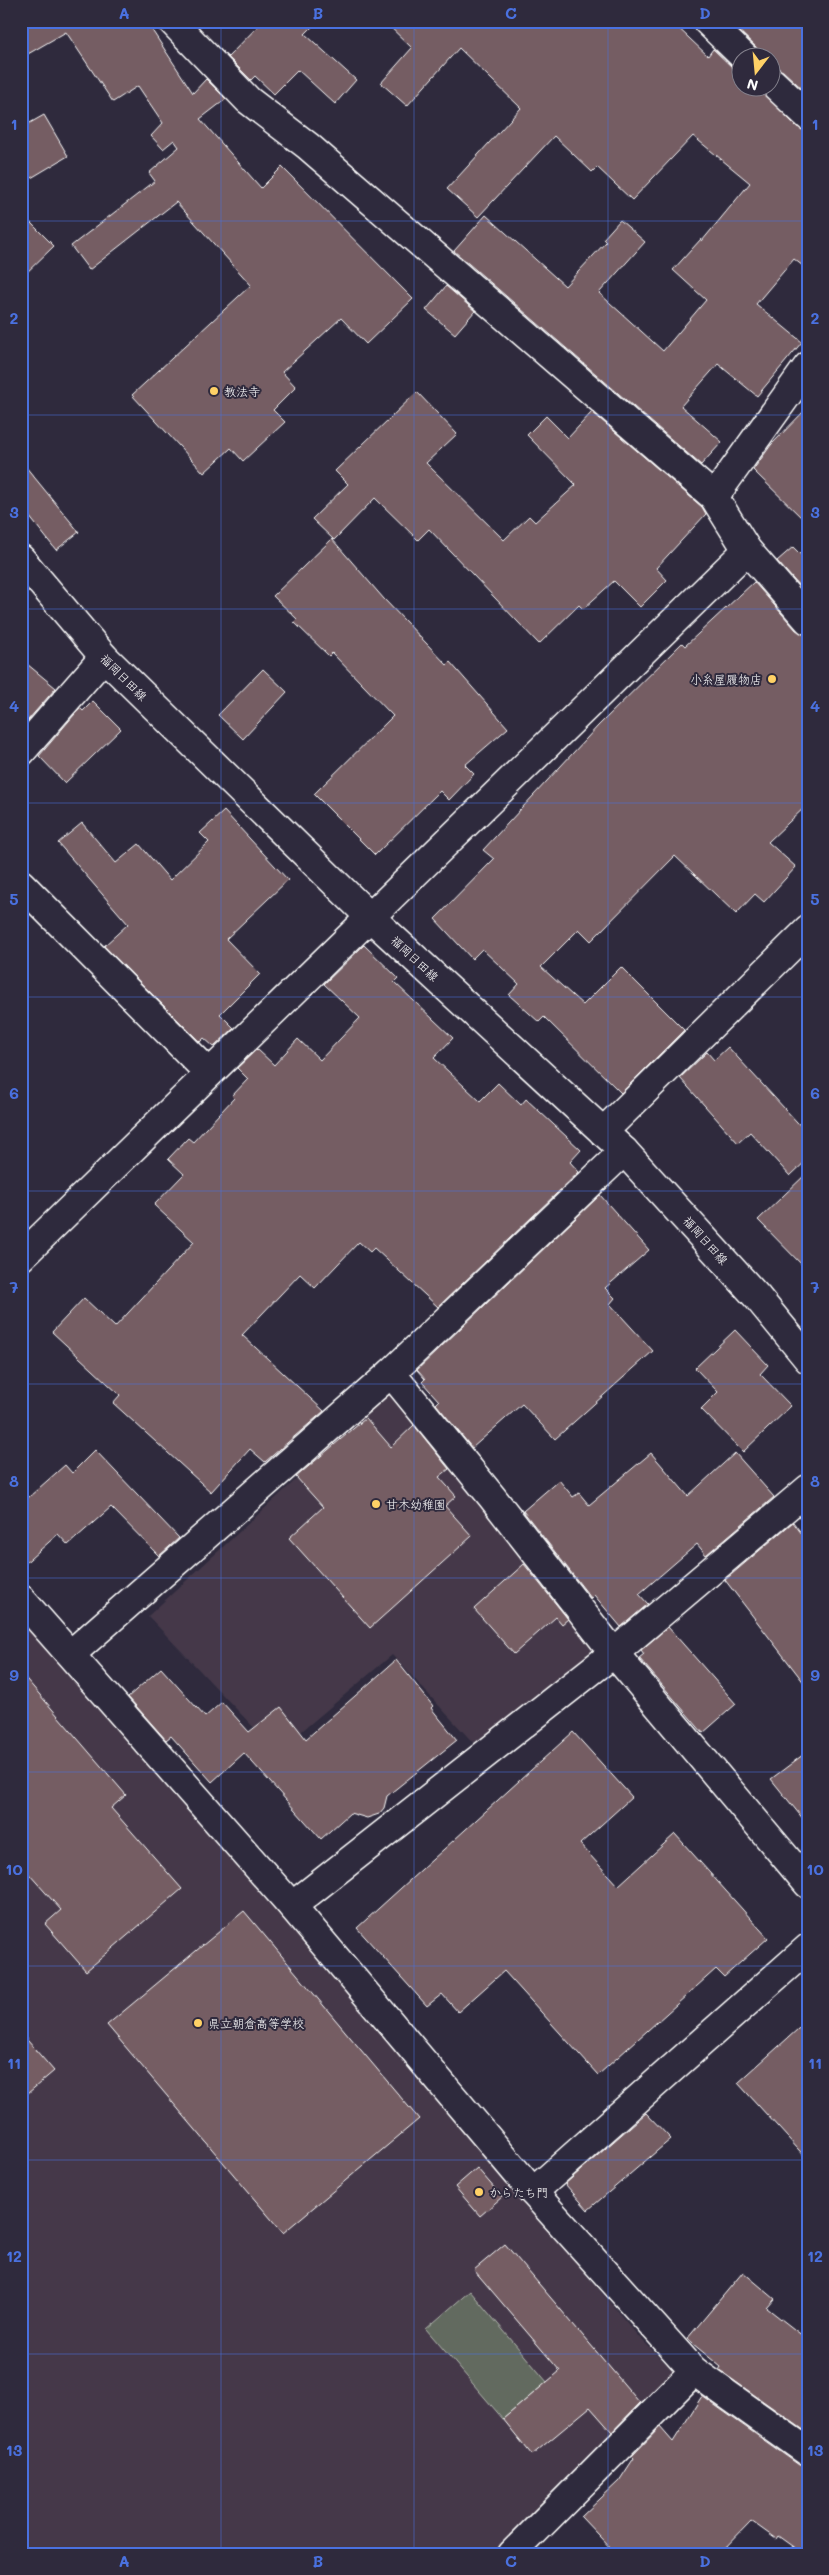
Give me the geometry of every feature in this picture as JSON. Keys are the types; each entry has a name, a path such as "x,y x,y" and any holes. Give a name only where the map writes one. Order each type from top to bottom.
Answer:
{"street":[{"path":"172,21 248,100 308,146 714,497 747,550 808,620"},
{"path":"707,21 735,48"},
{"path":"782,91 808,116"},
{"path":"714,497 808,366"},
{"path":"21,1257 369,916 747,550"},
{"name":"福岡日田線","path":"21,560 104,657 369,916 624,1151 758,1298 808,1359"},
{"path":"21,752 104,657"},
{"path":"21,884 209,1073"},
{"path":"603,1132 808,930"},
{"path":"71,1654 390,1373 624,1151"},
{"path":"390,1373 492,1497 614,1653 808,1884"},
{"path":"292,1906 614,1653 808,1489"},
{"path":"21,1600 71,1654 292,1906 534,2192 694,2370 808,2452"},
{"path":"534,2192 808,1948"},
{"path":"512,2554 694,2370"}],"shaded area":[{"name":"甘木幼稚園","path":"392,1391 599,1653 479,1749 392,1655 277,1752 148,1616"},
{"name":"県立朝倉高等学校","path":"21,1616 136,1740 639,2337 678,2375 500,2554 21,2554"}],"green space":[{"path":"470,2291 547,2382 503,2419 426,2329"}],"building":[{"path":"21,21 146,21 193,93 206,79 226,99 200,119 261,188 282,167 413,299 366,344 341,318 282,372 296,387 273,410 285,422 243,461 231,448 204,473 132,395 251,285 176,202 89,270 71,246 155,181 149,173 179,147 174,140 163,149 151,136 163,123 138,86 113,102 66,32 21,58"},
{"path":"263,21 318,21 305,34 356,80 335,104 298,70 274,94 255,76 251,80 228,57"},
{"path":"384,21 671,21 708,56 713,49 732,67 732,98 768,98 797,127 808,131 808,270 794,259 756,304 802,342 757,396 718,364 681,406 722,442 701,465 454,251 486,215 565,286 606,242 603,239 620,220 645,242 599,293 663,351 706,300 673,270 701,239 702,241 750,183 693,136 632,200 597,167 592,172 554,136 478,217 447,189 521,108 459,48 407,106 381,83 412,48"},
{"path":"738,21 808,21 808,94 782,71 782,48 756,48 734,26"},
{"path":"44,115 68,156 21,184 21,128"},
{"path":"21,213 54,246 21,278"},
{"path":"446,286 475,311 455,334 426,310"},
{"path":"417,392 457,434 426,463 504,540 529,516 535,522 576,485 527,435 546,416 568,438 592,412 702,507 706,514 656,568 667,580 640,607 614,581 583,609 579,605 539,644 429,529 418,540 375,498 334,540 312,519 348,484 335,471"},
{"path":"808,407 808,524 753,470 771,445"},
{"path":"21,461 79,532 56,550 21,506"},
{"path":"332,539 384,599 447,665 450,662 508,728 465,765 474,774 449,800 440,791 375,855 314,794 393,716 332,653 329,656 294,622 297,619 273,596"},
{"path":"793,547 808,562 808,596 777,561"},
{"path":"754,582 796,630 808,635 808,804 768,842 796,867 764,902 755,894 736,914 675,856 591,941 579,929 541,967 583,1005 621,967 684,1030 621,1093 544,1017 539,1022 509,995 519,984 482,949 472,959 435,919 494,859 483,850 598,726 682,643 685,646"},
{"path":"21,659 56,688 21,728"},
{"path":"263,669 287,692 243,739 218,715"},
{"path":"93,701 121,729 65,783 39,756 80,708 83,711"},
{"path":"224,811 288,880 226,939 260,974 220,1014 234,1028 214,1047 204,1038 200,1042 104,946 128,924 58,843 82,823 116,863 139,844 170,880 209,842 200,833"},
{"path":"364,945 398,978 394,982 453,1038 434,1058 480,1101 498,1083 521,1105 526,1099 581,1150 570,1162 579,1172 438,1307 374,1248 370,1252 359,1242 315,1288 300,1274 242,1335 324,1411 265,1462 250,1449 211,1492 113,1403 120,1395 52,1332 84,1298 115,1327 194,1242 154,1205 184,1174 168,1159 188,1138 193,1142 234,1098 232,1096 248,1079 237,1068 257,1049 274,1065 298,1039 320,1060 360,1018 324,984"},
{"path":"728,1047 808,1134 808,1159 790,1176 750,1132 738,1143 680,1078 707,1052 714,1060"},
{"path":"808,1172 808,1271 758,1220"},
{"path":"600,1195 649,1250 605,1288 615,1298 610,1304 653,1351 555,1439 522,1404 472,1448 436,1404 439,1401 422,1382 425,1379 417,1370"},
{"path":"735,1330 768,1365 760,1374 791,1406 743,1452 701,1409 718,1392 695,1368"},
{"path":"366,1418 391,1447 414,1425 449,1469 439,1477 456,1496 445,1506 472,1536 370,1628 289,1538 323,1507 296,1477"},
{"path":"95,1450 179,1538 159,1556 111,1507 68,1545 58,1534 21,1567 21,1504 65,1465 72,1473"},
{"path":"651,1453 688,1496 735,1453 774,1497 706,1555 697,1544 639,1594 648,1604 621,1627 594,1595 591,1598 523,1511 559,1480 573,1497 579,1493 589,1505"},
{"path":"793,1522 808,1542 808,1688 725,1580"},
{"path":"524,1564 568,1619 562,1624 556,1617 514,1654 474,1609"},
{"path":"668,1627 736,1704 703,1733 639,1658 644,1654 641,1650"},
{"path":"396,1660 433,1706 431,1708 457,1740 387,1796 384,1808 379,1814 367,1818 350,1813 321,1839 244,1753 212,1782 171,1736 166,1740 128,1697 161,1668 205,1717 222,1702 249,1732 281,1707 306,1739"},
{"path":"21,1673 126,1795 111,1808 182,1889 86,1971 45,1924 61,1910 21,1865"},
{"path":"573,1732 632,1797 580,1844 618,1886 675,1834 768,1938 724,1977 716,1969 598,2075 504,1971 458,2012 442,1994 427,2006 357,1928"},
{"path":"808,1751 808,1825 771,1779"},
{"path":"244,1911 419,2119 283,2233 107,2025"},
{"path":"808,2020 808,2160 738,2083"},
{"path":"21,2033 54,2071 21,2099"},
{"path":"646,2113 671,2139 588,2210 565,2184"},
{"name":"からたち門","path":"477,2168 502,2197 480,2216 455,2187"},
{"path":"505,2244 640,2403 612,2432 590,2407 532,2455 503,2419 560,2371 474,2270"},
{"path":"743,2272 775,2299 767,2308 808,2340 808,2433 719,2370 721,2367 687,2339"},
{"path":"702,2396 799,2465 808,2467 808,2554 803,2554 778,2536 776,2539 751,2521 719,2554 616,2554 581,2517 619,2481 634,2458 632,2456 660,2427 673,2442"}],"place":[{"name":"教法寺","path":"214,391"},
{"name":"小糸屋履物店","path":"772,679"},
{"name":"甘木幼稚園","path":"376,1504"},
{"name":"県立朝倉高等学校","path":"198,2023"},
{"name":"からたち門","path":"479,2192"}]}
